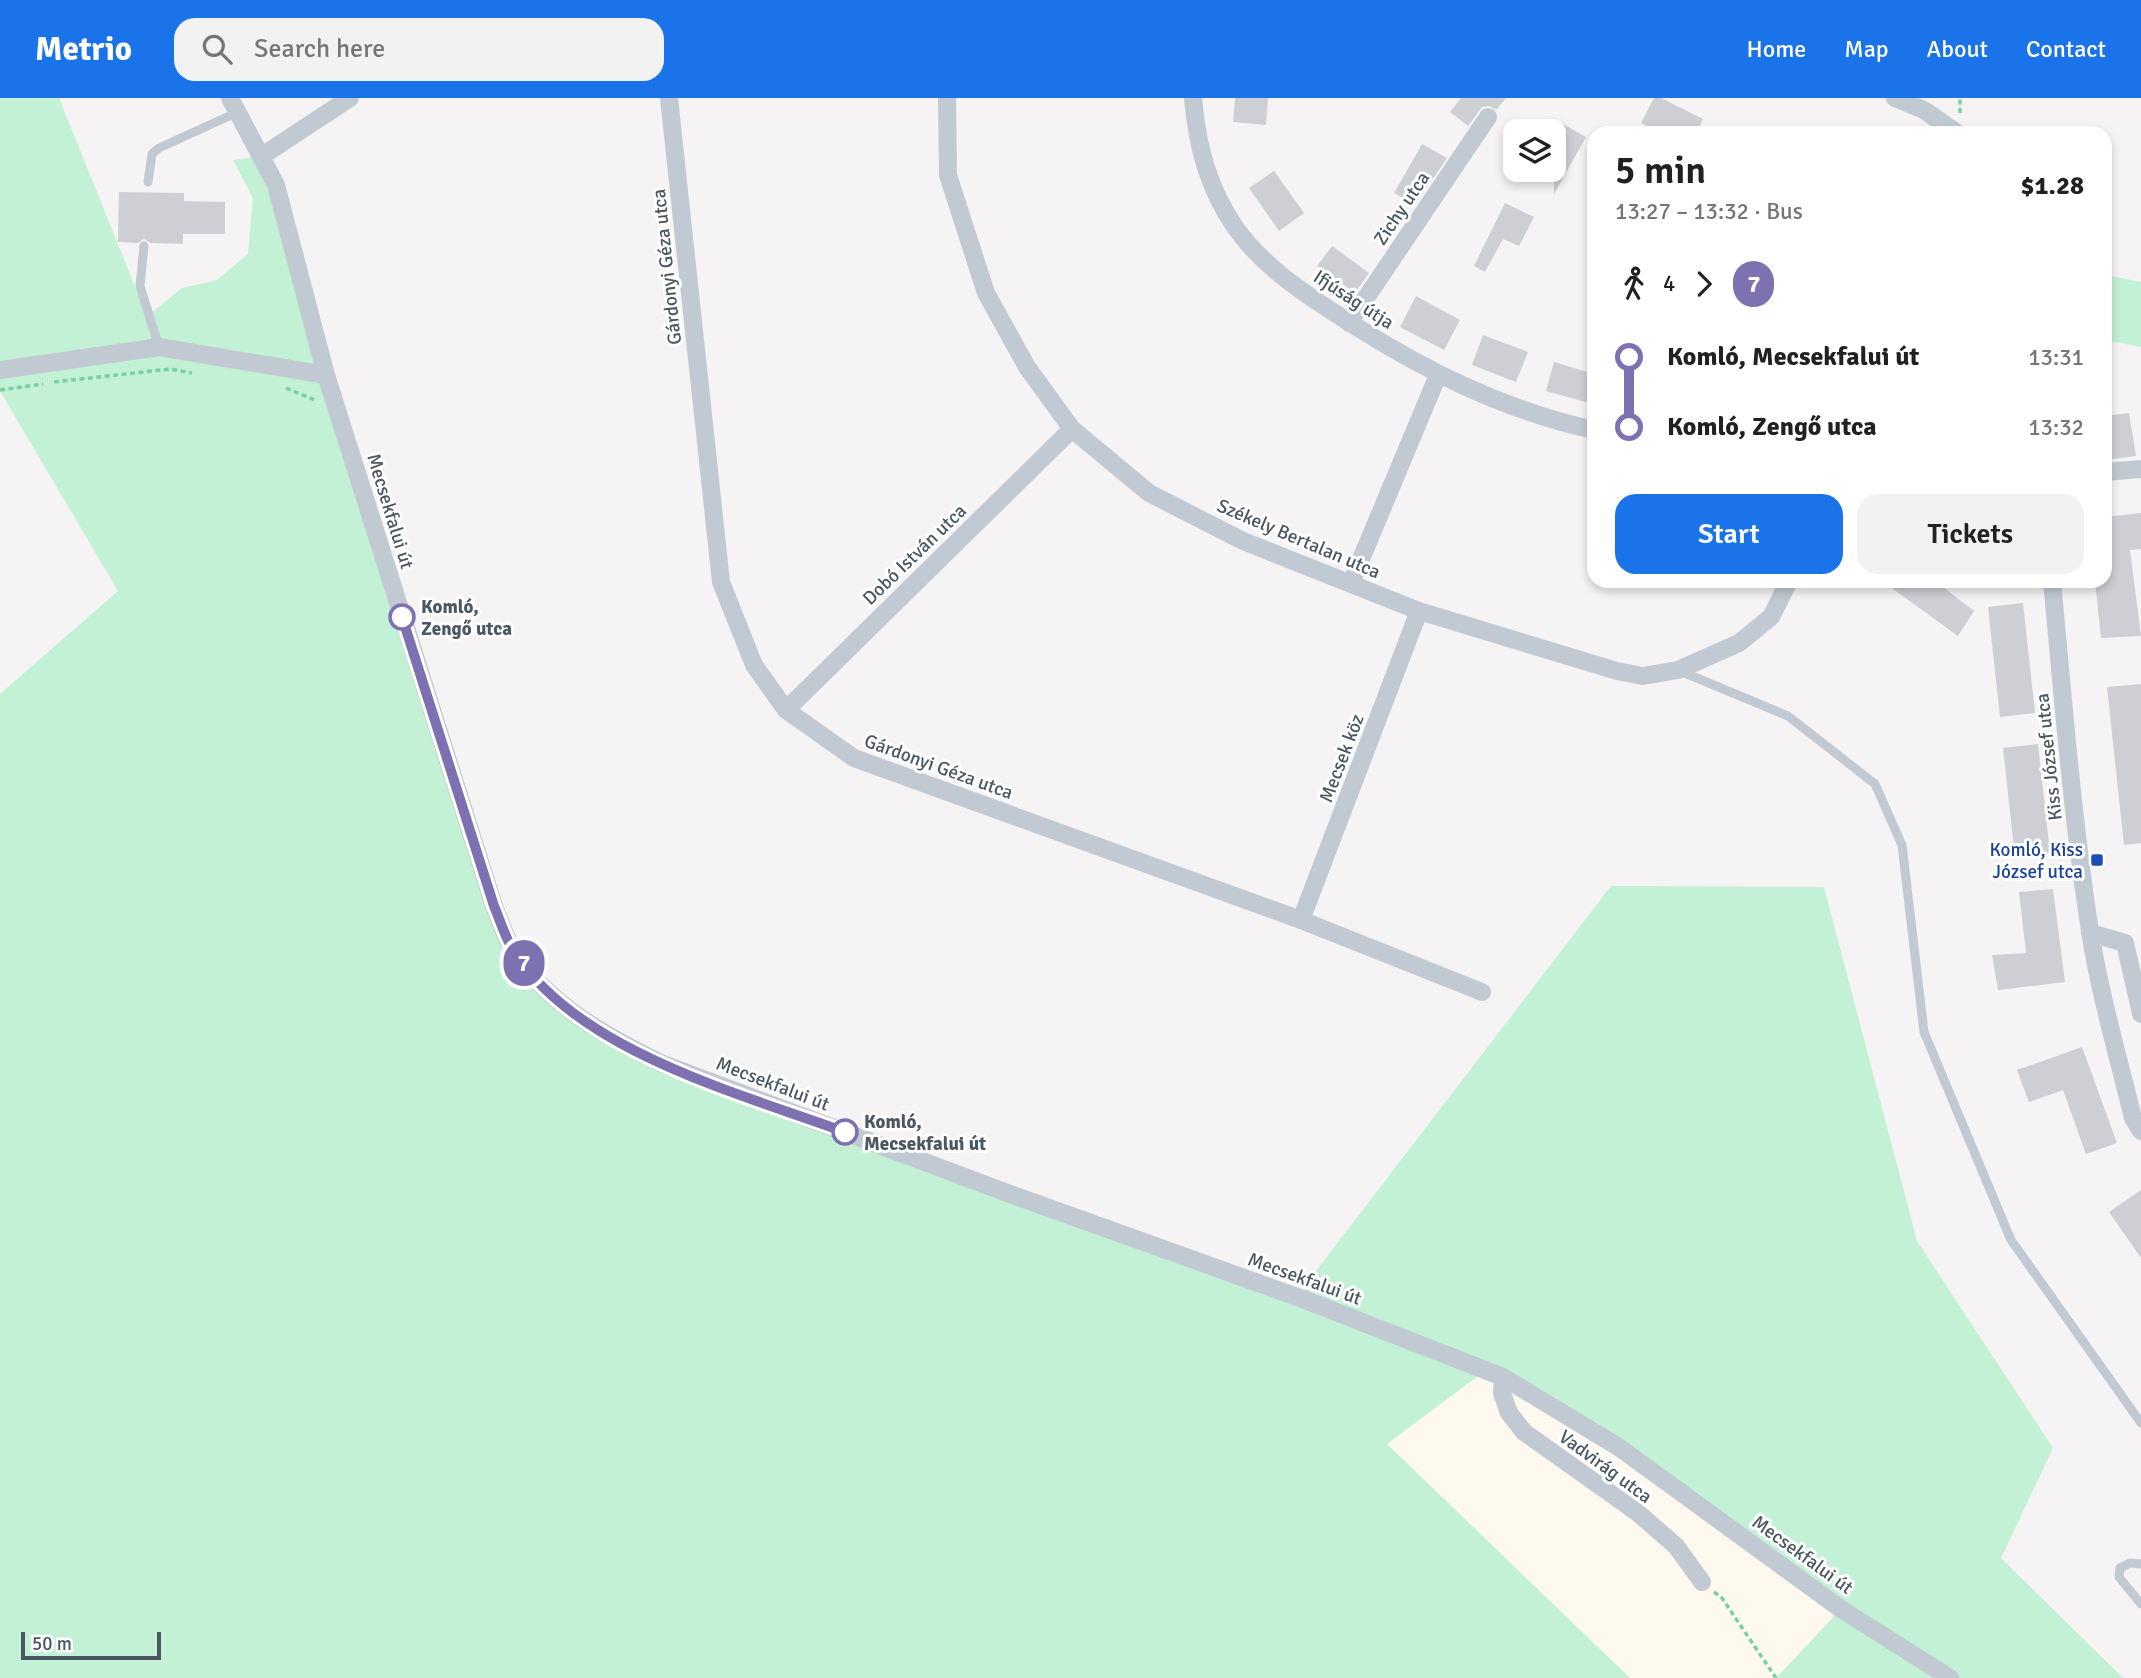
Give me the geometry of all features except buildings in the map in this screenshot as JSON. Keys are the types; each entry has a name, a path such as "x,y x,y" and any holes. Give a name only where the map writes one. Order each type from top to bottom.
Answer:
{"street":[{"path":"262,156 350,98"},
{"name":"Gárdonyi Géza utca","path":"669,98 721,582 754,665 786,710 854,758 1301,920 1482,992"},
{"name":"Székely Bertalan utca","path":"947,98 948,175 986,293 1027,367 1072,429 1149,493 1243,541 1419,611 1617,671 1643,676 1678,670 1739,643 1771,617 1786,588"},
{"name":"Ifjúság útja","path":"1193,98 1197,141 1214,190 1236,228 1303,293 1438,375 1508,405 1587,428"},
{"path":"1895,98 1924,110 1947,126"},
{"name":"Mecsekfalui út","path":"234,102 276,185 326,374 494,906 513,950 544,986 576,1015 611,1039 663,1064 997,1189 1300,1298 1503,1377 1620,1448 1841,1609 1950,1678"},
{"name":"Zichy utca","path":"1349,323 1488,117"},
{"path":"0,370 159,347 326,374"},
{"path":"1351,583 1438,375"},
{"name":"Dobó István utca","path":"786,710 1072,429"},
{"path":"2112,471 2141,468"},
{"name":"Kiss József utca","path":"2053,588 2074,807 2090,933 2134,1088 2133,1118 2141,1131"},
{"name":"Mecsek köz","path":"1301,920 1419,611"},
{"path":"2090,933 2125,943 2141,1014"},
{"name":"Vadvirág utca","path":"1503,1377 1502,1393 1509,1413 1524,1432 1647,1521 1676,1546 1702,1582"}],"lane":[{"path":"148,182 152,154 234,102"},
{"path":"144,246 140,286 159,347"},
{"path":"1678,670 1788,716 1875,785 1902,845 1924,1032 1939,1069 2011,1240 2141,1423"},
{"path":"2141,1564 2130,1563 2120,1568 2119,1577 2141,1604"}],"path":[{"path":"0,390 170,369 196,373"},
{"path":"274,386 287,388 337,410"},
{"path":"1702,1582 1722,1598 1776,1678"}],"shaded area":[{"path":"1486,1370 1503,1377 1841,1609 1776,1678 1630,1678 1386,1444"}],"green space":[{"path":"0,98 59,98 155,336 149,315 182,288 217,280 248,254 253,198 233,160 262,156 513,950 611,1039 1299,1298 1316,1271 1611,886 1824,887 1917,1241 2053,1448 2001,1558 2123,1678 1776,1678 1841,1609 1715,1516 1486,1370 1387,1444 1630,1678 0,1678 0,694 118,591 0,391"},
{"path":"2112,276 2141,282 2141,347 2112,341"}],"bus line":[{"name":"7","path":"402,617 494,906 513,950 544,986 576,1015 611,1039 663,1064 845,1132"}],"place":[{"name":"Komló, Zengő utca","path":"402,617"},
{"name":"Komló, Kiss József utca","path":"2097,860"},
{"name":"Komló, Mecsekfalui út","path":"845,1132"}]}
